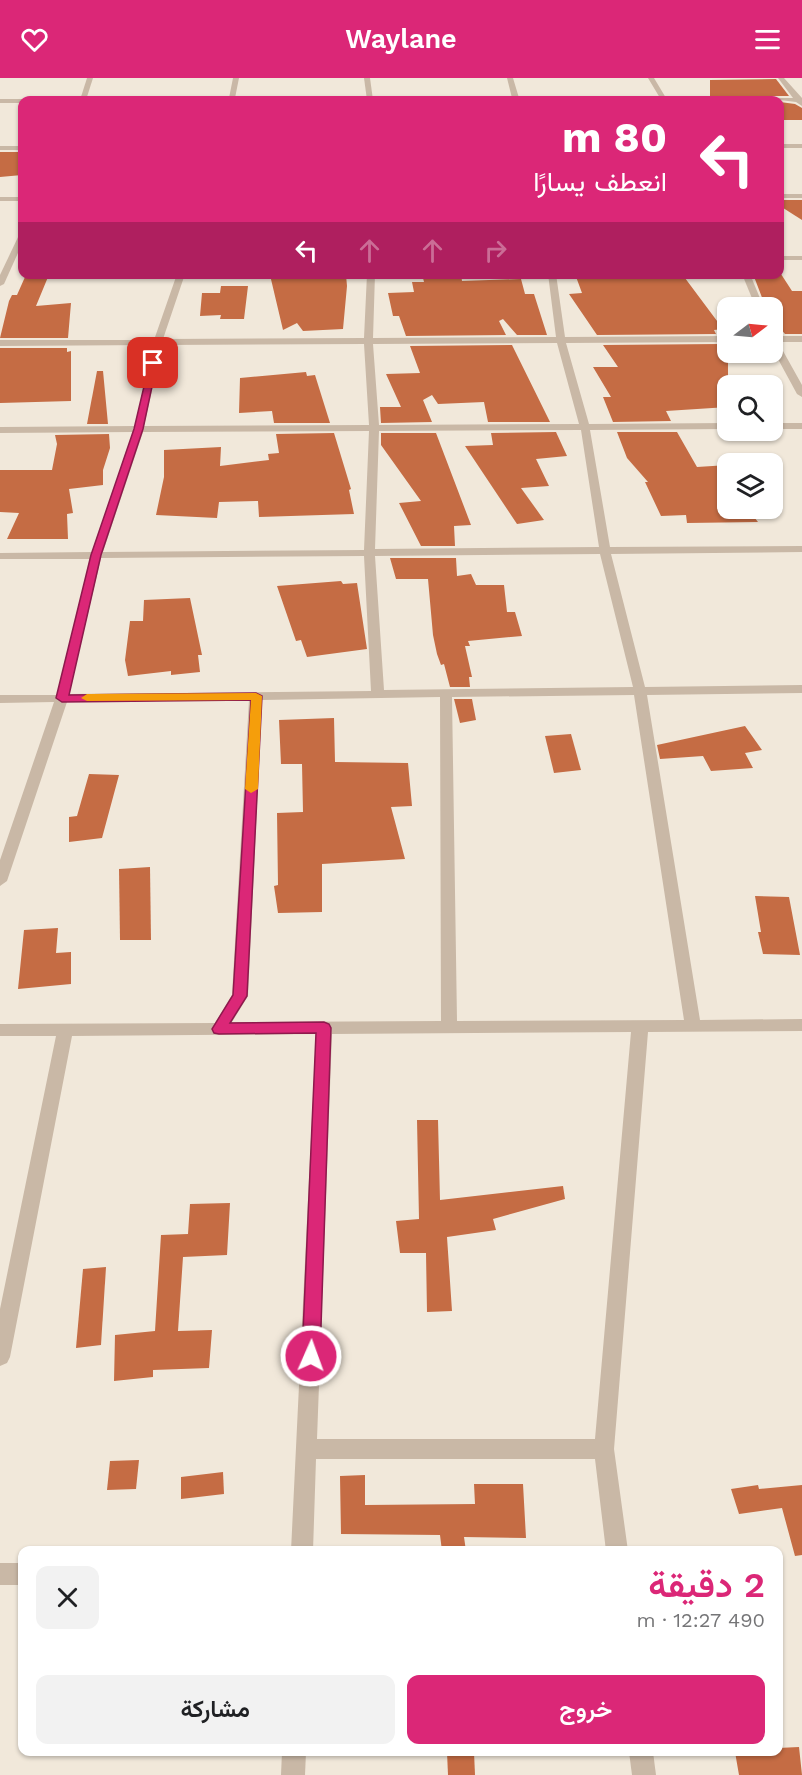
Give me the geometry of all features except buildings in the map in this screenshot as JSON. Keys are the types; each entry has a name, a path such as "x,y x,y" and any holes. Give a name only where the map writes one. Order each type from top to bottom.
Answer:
{"street":[{"path":"83,96 90,78"},
{"path":"233,96 236,78"},
{"path":"367,78 369,96"},
{"path":"510,78 515,96"},
{"path":"651,78 662,96"},
{"path":"781,78 801,101"},
{"path":"0,101 18,101"},
{"path":"784,101 801,101"},
{"path":"784,146 802,146"},
{"path":"0,148 18,148"},
{"path":"784,196 802,196"},
{"path":"0,199 18,199"},
{"path":"0,284 18,247"},
{"path":"784,258 802,258"},
{"path":"0,262 18,262"},
{"path":"0,881 62,698 96,555 139,429 158,341 180,279"},
{"path":"371,279 368,342 374,429 369,554 378,696"},
{"path":"553,279 561,340 585,427 605,552 640,692 693,1026"},
{"path":"748,279 755,297"},
{"path":"0,343 717,339"},
{"path":"783,339 802,339"},
{"path":"783,359 802,394"},
{"path":"0,430 717,426"},
{"path":"783,426 802,426"},
{"path":"0,556 802,549"},
{"path":"0,699 802,689"},
{"path":"446,694 449,1028"},
{"path":"219,1029 240,996 256,696"},
{"path":"0,1030 802,1025"},
{"path":"615,1546 604,1449 640,1026"},
{"path":"303,1546 324,1028"},
{"path":"0,1356 65,1030"},
{"path":"307,1449 604,1449"},
{"path":"0,1574 18,1574"},
{"path":"293,1775 294,1756"},
{"path":"642,1756 644,1775"}],"slow traffic":[{"path":"87,698 256,696 251,789"}],"route":[{"path":"153,363 139,429 96,555 62,698 256,696 240,996 219,1029 324,1028 311,1356"}]}
